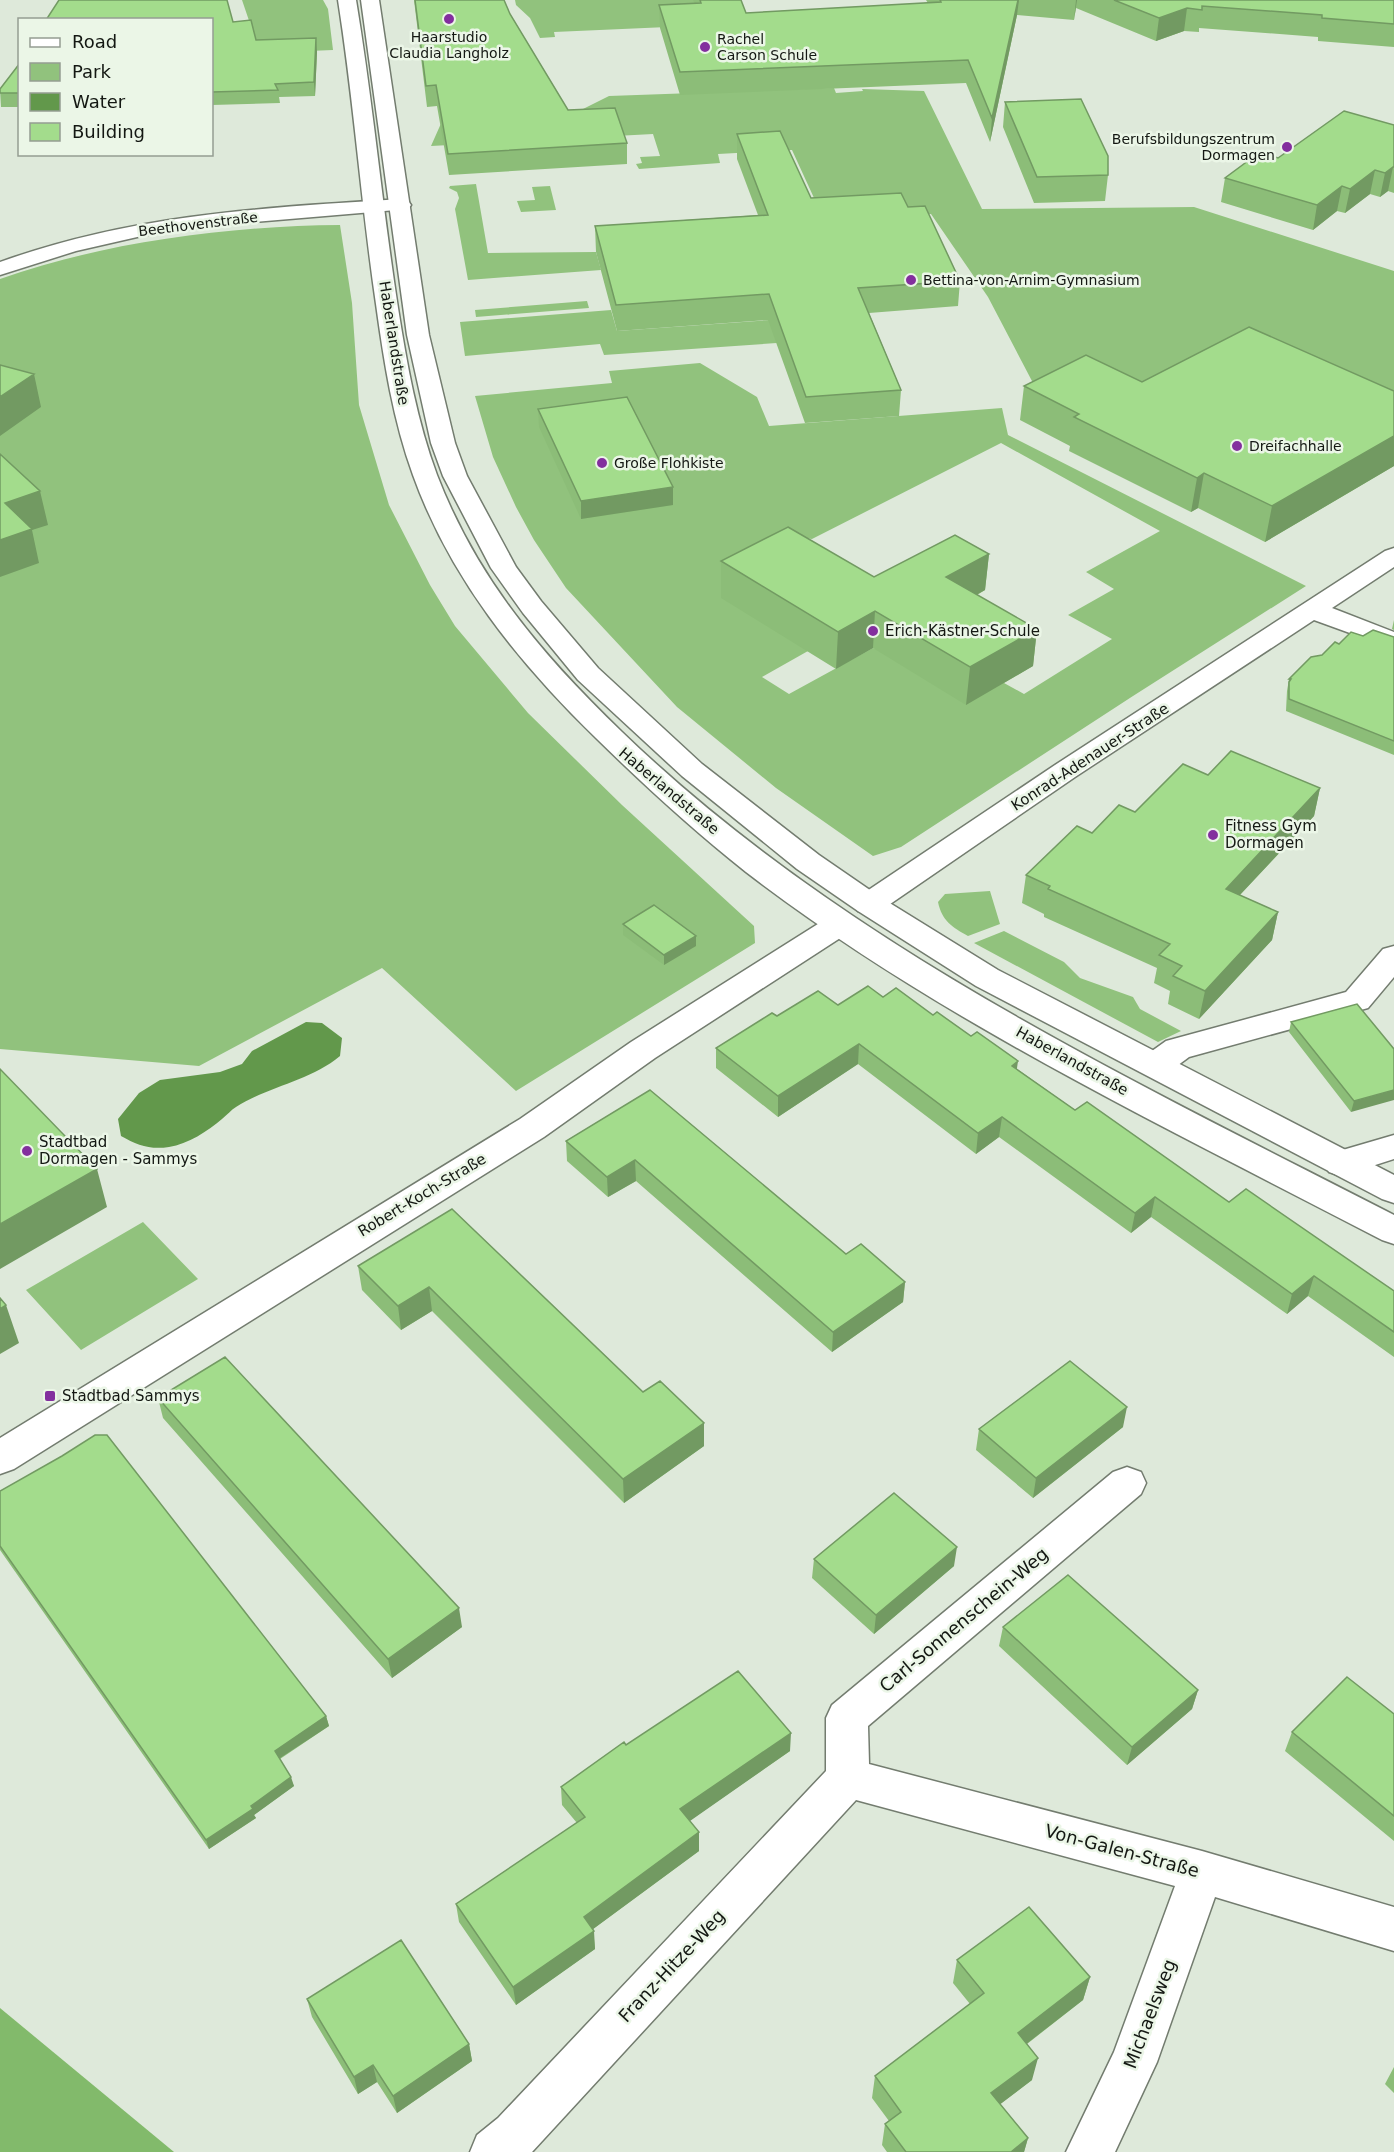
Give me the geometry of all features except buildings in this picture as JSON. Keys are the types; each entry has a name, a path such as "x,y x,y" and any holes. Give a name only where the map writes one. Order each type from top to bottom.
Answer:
{"street":[{"name":"Haberlandstraße","path":"347,0 372,207 396,373 409,428 428,481 471,573 501,616 552,676 656,783 754,861 840,924 962,1000 1124,1089 1394,1231"},
{"name":"Haberlandstraße","path":"370,0 418,334 443,443 460,485 504,568 532,607 588,674 692,770 790,848 869,904 987,978 1394,1190"},
{"name":"Beethovenstraße","path":"0,269 76,245 149,228 210,220 401,205"},
{"name":"Konrad-Adenauer-Straße","path":"840,924 1065,771 1394,556"},
{"path":"1312,610 1394,641"},
{"name":"Robert-Koch-Straße","path":"0,1458 532,1128 643,1050 840,924"},
{"path":"1156,1064 1179,1049 1357,1000 1394,956"},
{"path":"1341,1163 1394,1147"},
{"name":"Carl-Sonnenschein-Weg","path":"848,1778 847,1718 1127,1483"},
{"name":"Von-Galen-Straße","path":"848,1778 1202,1872 1394,1929"},
{"name":"Franz-Hitze-Weg","path":"494,2152 515,2134 848,1778"},
{"name":"Michaelsweg","path":"1090,2152 1134,2062 1202,1872"}],"green space":[{"path":"242,0 323,0 328,9 333,50 260,53"},
{"path":"515,0 694,0 713,25 554,32 555,37 540,38 530,18 516,5"},
{"path":"834,88 836,93 863,91 862,89 924,91 982,209 1194,207 1394,271 1394,429 1044,404 988,297 931,214 850,218 831,235 792,150 718,154 720,163 639,169 636,164 642,163 640,157 660,156 653,134 431,146 443,119 581,110 609,96"},
{"path":"476,184 488,253 596,252 601,270 468,280 455,209 459,198 457,192 449,188 450,186"},
{"path":"550,186 556,210 521,212 517,201 535,200 532,187"},
{"path":"340,225 352,303 359,405 389,505 430,585 455,626 528,713 622,805 754,926 755,943 516,1091 382,968 199,1066 0,1049 0,279 82,255 168,238 255,229"},
{"path":"587,301 589,308 476,317 475,310"},
{"path":"611,310 617,331 798,318 806,341 604,355 600,344 465,356 460,322"},
{"path":"700,363 757,397 769,426 1002,408 1008,435 1306,586 901,847 873,856 776,788 677,707 566,588 534,540 516,507 493,457 475,396 612,383 609,371","holes":["1001,443 1160,531 1086,572 1114,589 1068,615 1112,639 1024,694 1004,683 873,648 789,694 762,677 808,651 804,538 812,539"]},
{"path":"990,891 1000,924 968,936 948,923 942,914 938,902 945,894"},
{"path":"1004,931 1064,962 1080,978 1133,997 1140,1009 1181,1031 1158,1042 974,943"},
{"path":"143,1222 198,1279 81,1350 26,1290"}],"shaded area":[{"path":"0,2008 174,2152 0,2152"}],"water":[{"path":"306,1022 322,1023 342,1038 340,1056 328,1065 234,1108 216,1124 183,1143 162,1148 150,1147 121,1136 118,1119 139,1093 160,1080 220,1072 242,1064 252,1051"}],"place":[{"name":"Haarstudio Claudia Langholz","path":"449,19"},
{"name":"Rachel Carson Schule","path":"705,47"},
{"name":"Berufsbildungszentrum Dormagen","path":"1287,147"},
{"name":"Bettina-von-Arnim-Gymnasium","path":"911,280"},
{"name":"Dreifachhalle","path":"1237,446"},
{"name":"Große Flohkiste","path":"602,463"},
{"name":"Erich-Kästner-Schule","path":"873,631"},
{"name":"Fitness Gym Dormagen","path":"1213,835"},
{"name":"Stadtbad Dormagen - Sammys","path":"27,1151"},
{"name":"Stadtbad Sammys","path":"50,1396"}]}
